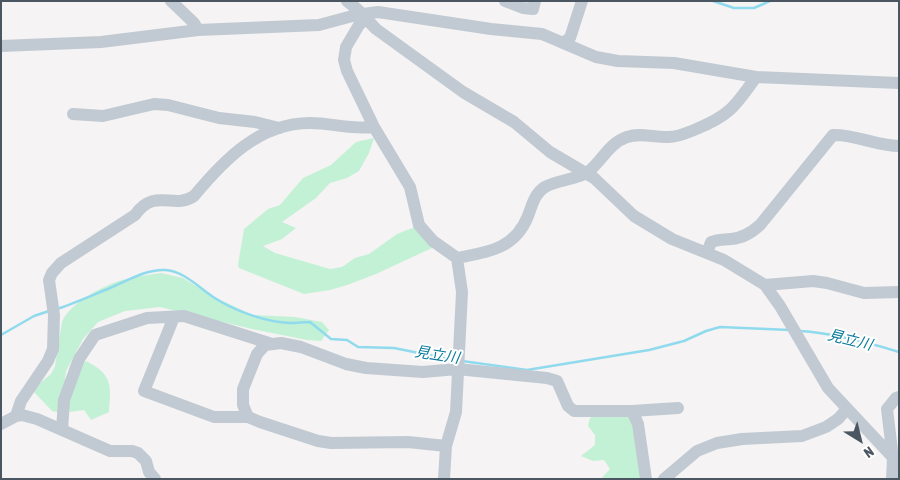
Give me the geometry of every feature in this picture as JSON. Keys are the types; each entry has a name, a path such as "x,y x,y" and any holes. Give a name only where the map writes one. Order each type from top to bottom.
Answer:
{"street":[{"path":"171,1 194,23 198,30"},
{"path":"347,1 376,29 463,92 514,122 550,152 587,173 606,188 634,216 672,239 724,260 765,286 780,306 828,388 896,462"},
{"path":"505,1 523,8 533,9 535,1"},
{"path":"564,42 570,38 582,1"},
{"path":"1,46 101,42 198,30 319,24 364,16 381,7 491,29 542,34 604,59 634,63 674,63 756,77 899,83"},
{"path":"364,16 346,47 345,65 374,127 410,187 419,225 433,241 457,258 462,292 456,412 446,446 444,479"},
{"path":"457,258 497,250 508,244 527,219 536,196 540,191 556,182 587,173 616,143 626,137 635,134 670,137 680,135 707,125 726,115 736,105 756,77"},
{"path":"73,114 103,116 154,104 279,128"},
{"path":"16,416 25,393 48,361 53,349 54,315 49,280 52,273 61,263 135,215 141,207 151,202 159,199 182,201 189,199 231,155 246,144 279,128 308,123 350,128 374,127"},
{"path":"707,253 711,242 719,239 741,238 750,234 760,225 833,135 841,135 886,146 899,146"},
{"path":"765,286 813,281 864,293 899,292"},
{"path":"62,430 64,400 79,359 95,335 147,318 184,316 272,344"},
{"path":"174,317 144,391 214,417 248,417 318,441 331,443 408,442 446,446"},
{"path":"248,417 243,406 243,389 257,354 265,345 281,343 301,347 346,364 366,368 422,372 458,364 557,381 568,406 574,412 678,408"},
{"path":"892,479 896,462 887,409 899,397"},
{"path":"664,479 697,451 717,443 742,438 802,436 826,427 838,419 847,409"},
{"path":"632,411 638,424 646,479"},
{"path":"1,424 22,415 37,419 110,451 138,453 146,461 149,472 155,479"}],"green space":[{"path":"374,138 369,153 359,171 347,178 330,183 316,198 282,222 296,228 282,239 263,246 275,253 330,269 342,267 355,258 369,254 397,234 415,227 434,247 376,274 347,285 304,294 239,268 244,229 268,209 280,205 303,178 331,165 356,142"},
{"path":"161,273 183,278 214,297 253,315 295,317 322,322 329,330 321,341 307,340 160,307 125,311 98,322 83,339 66,371 64,387 74,370 86,361 101,371 106,376 110,388 109,412 91,420 84,410 61,413 52,411 32,390 51,374 55,366 62,322 66,315 80,301 118,281"},
{"path":"596,415 631,417 643,479 601,479 610,469 604,460 593,461 581,456 595,445 595,435 588,426 590,418"}],"waterway":[{"path":"713,1 734,8 754,8 770,1"},
{"name":"見立川","path":"57,309 144,273 165,270 179,274 218,300 252,316 290,323 310,322 331,339 347,340 358,347 394,348 454,360"},
{"name":"見立川","path":"1,335 34,316 49,311"},
{"name":"見立川","path":"462,361 527,370 649,350 684,341 720,327 790,330"},
{"name":"見立川","path":"800,331 850,338 899,352"}]}
